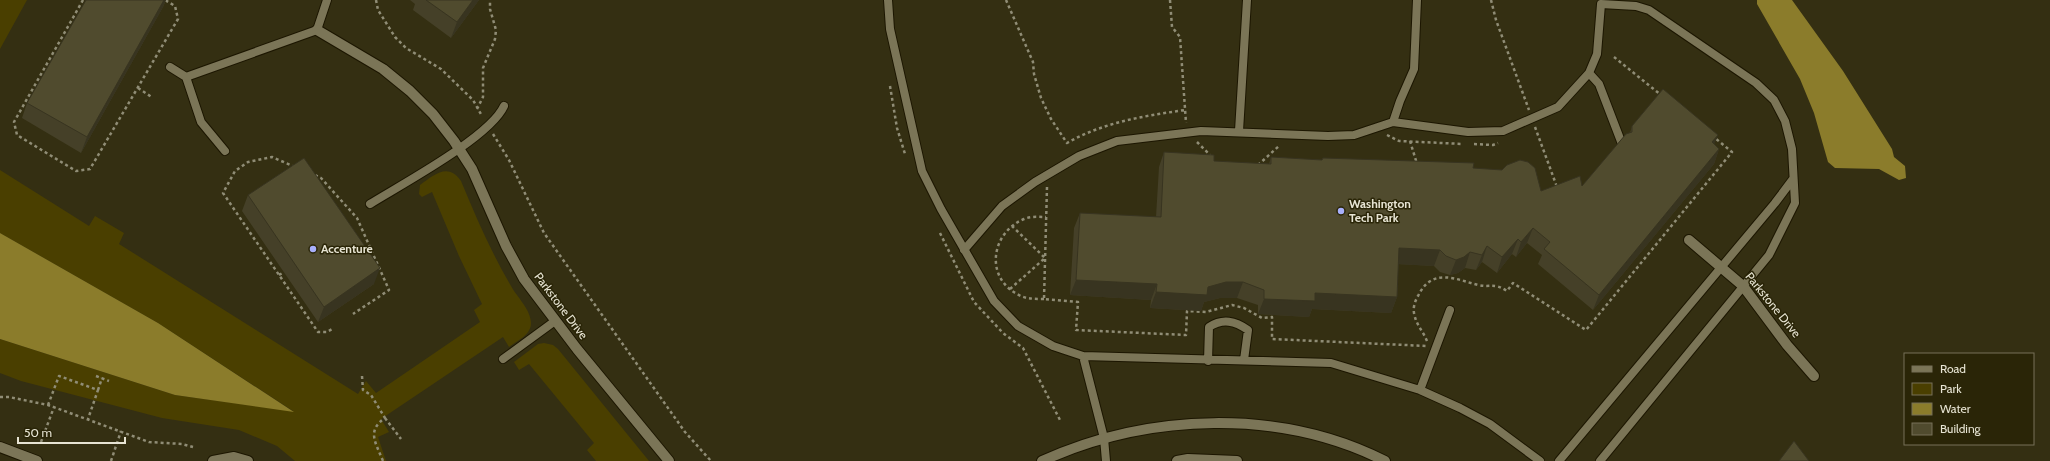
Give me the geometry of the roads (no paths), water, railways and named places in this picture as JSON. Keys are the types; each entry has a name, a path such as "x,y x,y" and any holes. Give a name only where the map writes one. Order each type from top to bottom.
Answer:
{"street":[{"name":"Parkstone Drive","path":"316,30 383,69 410,91 433,114 459,148 472,169 506,246 524,279 555,321 669,461"},
{"name":"Parkstone Drive","path":"1689,240 1743,286 1787,345 1814,376"},
{"path":"1042,461 1069,449 1104,438 1160,427 1204,423 1249,425 1292,430 1325,438 1356,448 1385,461"},
{"path":"0,448 36,461"},
{"path":"213,461 234,457 248,461"},
{"path":"1176,461 1188,459 1237,461"}],"lane":[{"path":"186,77 316,30 327,0"},
{"path":"888,0 890,29 922,170 964,250 994,301 1018,326 1053,346 1083,356 1208,361 1244,360 1331,363 1420,390 1490,424 1540,461"},
{"path":"1240,132 1247,0"},
{"path":"1393,122 1400,101 1414,69 1417,0"},
{"path":"964,250 1002,206 1035,182 1079,156 1117,141 1186,132 1240,132 1328,136 1354,135 1393,122 1468,132 1503,130 1558,107 1589,74 1597,54 1601,2 1636,6 1649,10 1756,83 1774,100 1785,121 1792,149 1792,179 1795,203 1769,255 1600,461"},
{"path":"170,67 186,77 201,122 225,151"},
{"path":"1589,74 1599,84 1622,144"},
{"path":"370,204 459,148 488,126 500,114 504,106"},
{"path":"1559,461 1775,203 1792,179"},
{"path":"1420,390 1450,310"},
{"path":"503,360 555,321"},
{"path":"1208,361 1209,327 1220,321 1241,325 1248,330 1244,360"},
{"path":"1083,356 1104,438 1106,461"}],"water":[{"path":"1757,0 1792,0 1843,71 1892,149 1894,157 1905,166 1906,178 1899,180 1879,169 1835,168 1828,162 1814,113 1800,79 1757,4"},
{"path":"0,233 158,323 294,412 175,395 0,339"}],"place":[{"name":"Washington Tech Park","path":"1341,211"},
{"name":"Accenture","path":"313,249"}]}
